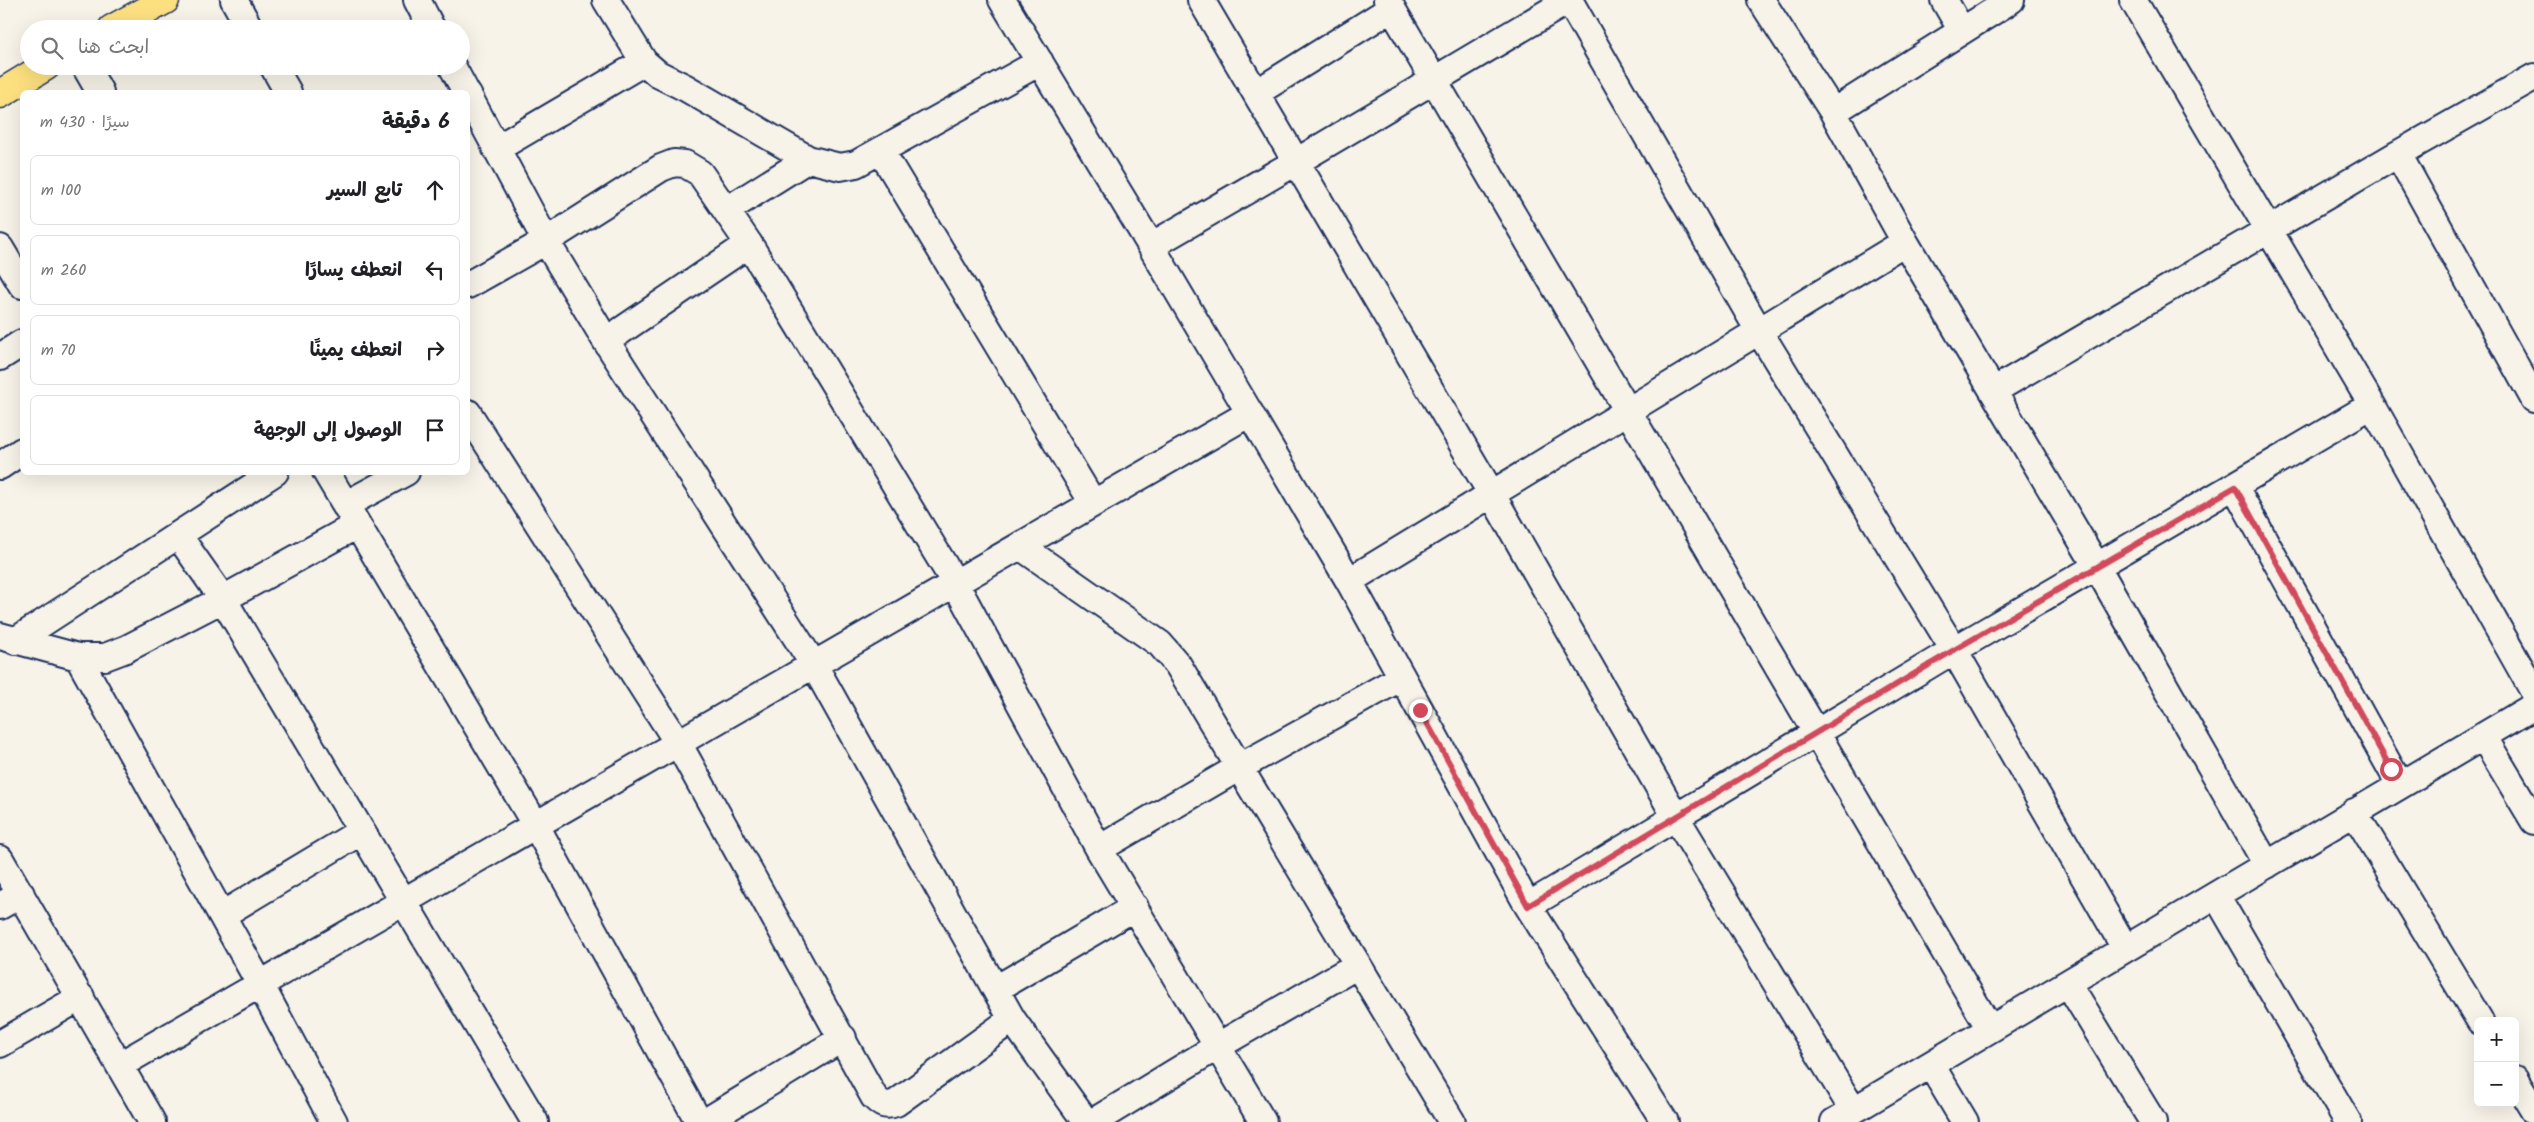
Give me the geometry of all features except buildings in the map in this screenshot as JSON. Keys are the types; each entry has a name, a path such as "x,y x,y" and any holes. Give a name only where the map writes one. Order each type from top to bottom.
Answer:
{"main road":[{"path":"128,20 165,0"},
{"path":"0,94 31,75"}],"street":[{"path":"234,0 245,20"},
{"path":"417,0 427,20"},
{"path":"606,0 644,62 658,74 686,88 808,159 840,167 856,164 881,151 1040,62"},
{"path":"1002,0 1151,246 1349,581 1528,906 1665,1122"},
{"path":"1201,0 1491,493 1844,1116 2534,706"},
{"path":"1151,246 1569,0 1758,331 1954,650 2125,948"},
{"path":"1761,0 1833,112 1905,242 2096,567 2267,865"},
{"path":"1944,0 1962,30"},
{"path":"1833,112 2011,0"},
{"path":"2133,0 2372,405 2534,692"},
{"path":"1256,93 1390,4 1990,1029"},
{"path":"496,149 644,62"},
{"path":"90,75 99,90"},
{"path":"278,75 287,90"},
{"path":"457,75 465,90"},
{"path":"1993,391 2398,154 2534,78"},
{"path":"470,100 546,241 606,341 814,664 1012,1019 1086,1122"},
{"path":"881,151 1094,503"},
{"path":"2398,154 2534,399"},
{"path":"727,210 808,159"},
{"path":"470,284 546,241 661,168 674,163 685,164 700,173 749,244 954,583 1099,849 1263,1122"},
{"path":"1349,581 1905,242"},
{"path":"606,341 749,244"},
{"path":"0,248 20,282"},
{"path":"0,357 20,344"},
{"path":"1528,906 1677,819 1954,650 2372,405"},
{"path":"120,1065 1250,413"},
{"path":"471,428 678,743 874,1097 881,1104 888,1106 896,1104 1012,1019"},
{"path":"0,466 20,452"},
{"path":"7,638 178,535 270,475"},
{"path":"328,475 535,824 699,1122"},
{"path":"7,638 78,657 104,657 126,649 223,599 351,515 402,475"},
{"path":"2235,487 2400,785"},
{"path":"178,535 223,599 360,832 535,1122"},
{"path":"1020,546 1160,644 1178,665 1356,966 1452,1122"},
{"path":"78,657 260,984 334,1122"},
{"path":"1099,849 1238,768 1402,677"},
{"path":"2483,736 2534,821"},
{"path":"2354,812 2478,1017"},
{"path":"222,915 360,832"},
{"path":"0,858 10,900 81,997 120,1065 144,1119"},
{"path":"2216,895 2348,1122"},
{"path":"996,989 1135,907"},
{"path":"1093,1122 1218,1046 1356,966"},
{"path":"2068,983 2153,1122"},
{"path":"0,1044 81,997"},
{"path":"705,1122 843,1038"},
{"path":"1931,1064 1965,1122"},
{"path":"2519,1087 2534,1111"}],"route":[{"path":"1420,710 1528,906 1677,819 1954,650 2235,487 2391,769"}]}
